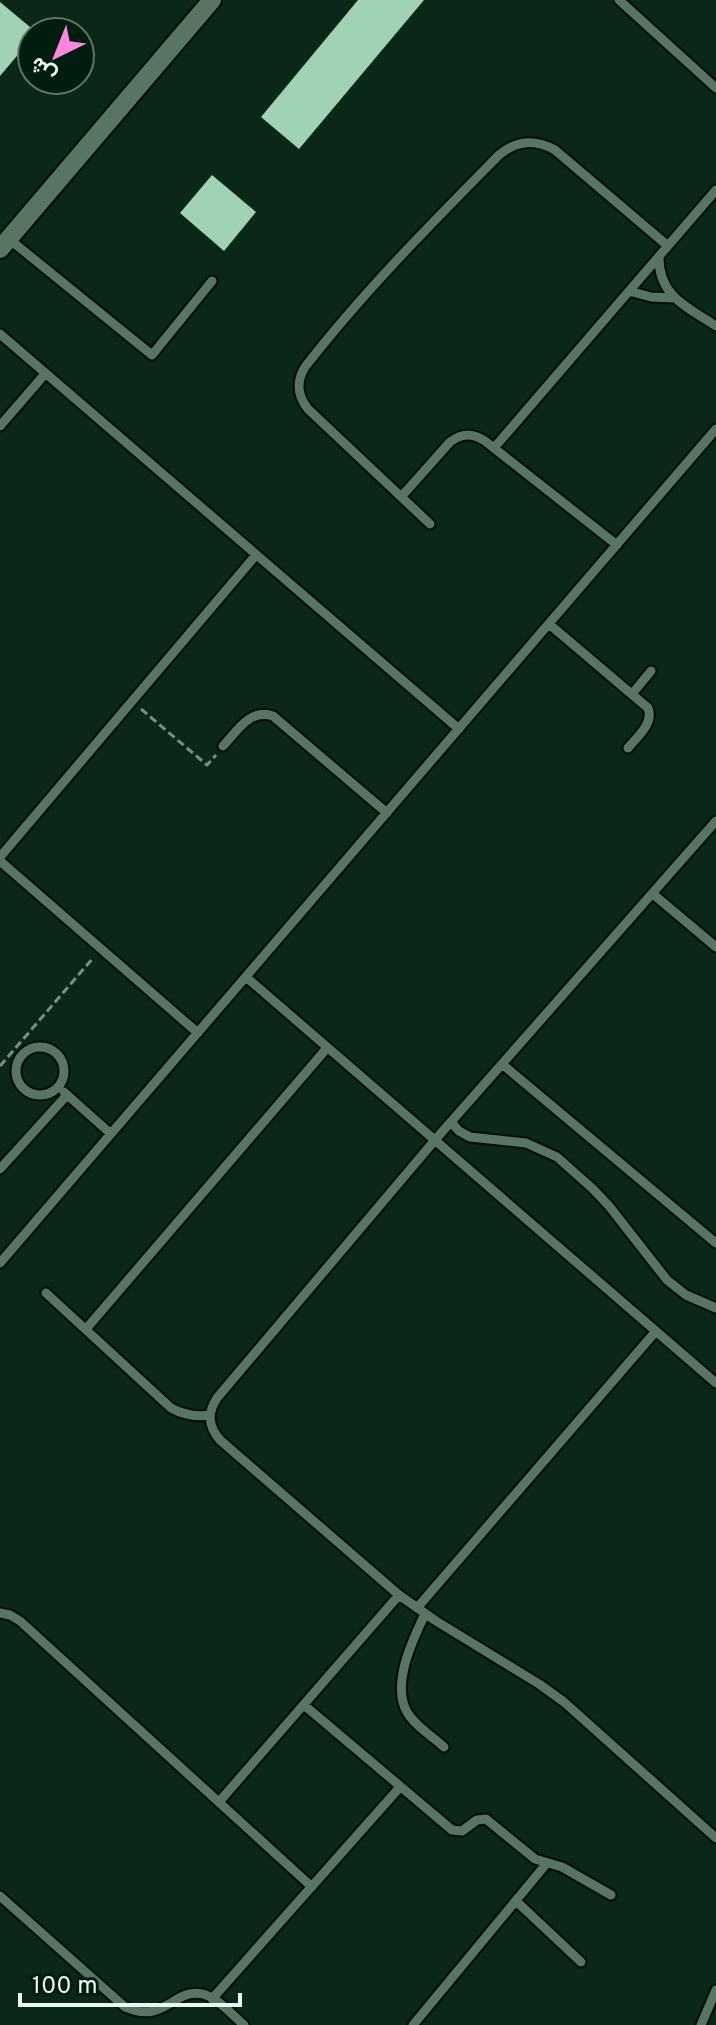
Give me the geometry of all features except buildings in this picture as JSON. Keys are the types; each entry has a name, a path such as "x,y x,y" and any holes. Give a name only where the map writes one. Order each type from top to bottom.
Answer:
{"street":[{"path":"4,244 212,0"}],"lane":[{"path":"619,0 716,88"},
{"path":"430,524 308,409 299,393 301,375 337,327 382,275 499,155 516,144 536,142 555,150 668,246"},
{"path":"494,448 716,190"},
{"path":"4,244 152,355 212,281"},
{"path":"659,256 661,279 667,290 716,326"},
{"path":"629,291 651,297 675,298"},
{"path":"2,340 459,729"},
{"path":"0,426 45,374"},
{"path":"0,1263 716,429"},
{"path":"401,497 456,438 471,435 494,448 617,545"},
{"path":"198,1033 0,859 256,555"},
{"path":"549,624 648,708 651,716 648,723 628,748"},
{"path":"632,694 651,671"},
{"path":"223,746 254,715 263,713 273,716 387,813"},
{"path":"716,821 435,1140 217,1398 209,1415 210,1424 220,1440 399,1595 564,1702 716,1838"},
{"path":"653,894 716,947"},
{"path":"246,977 716,1383"},
{"path":"42,1047 53,1050 61,1057 65,1067 64,1078 58,1088 39,1095 28,1092 20,1085 16,1074 19,1051 42,1047"},
{"path":"86,1329 327,1048"},
{"path":"502,1064 716,1243"},
{"path":"58,1088 111,1134"},
{"path":"0,1169 67,1095"},
{"path":"451,1122 470,1137 526,1143 557,1157 609,1206 667,1280 686,1295 716,1308"},
{"path":"46,1293 171,1408 186,1415 209,1415"},
{"path":"444,1747 409,1715 403,1700 407,1653 421,1611 656,1331"},
{"path":"219,1802 399,1595"},
{"path":"0,1613 20,1621 312,1887"},
{"path":"304,1705 452,1830 462,1831 477,1820 486,1819 535,1859 562,1867 611,1895"},
{"path":"212,1999 400,1787"},
{"path":"413,2025 547,1863"},
{"path":"0,1896 125,2007 141,2014 159,2012 192,1994 206,1995 244,2025"},
{"path":"516,1901 581,1962"},
{"path":"701,2025 716,1990"}],"path":[{"path":"132,702 207,765 223,746"},
{"path":"0,1066 19,1051 101,949"}]}
